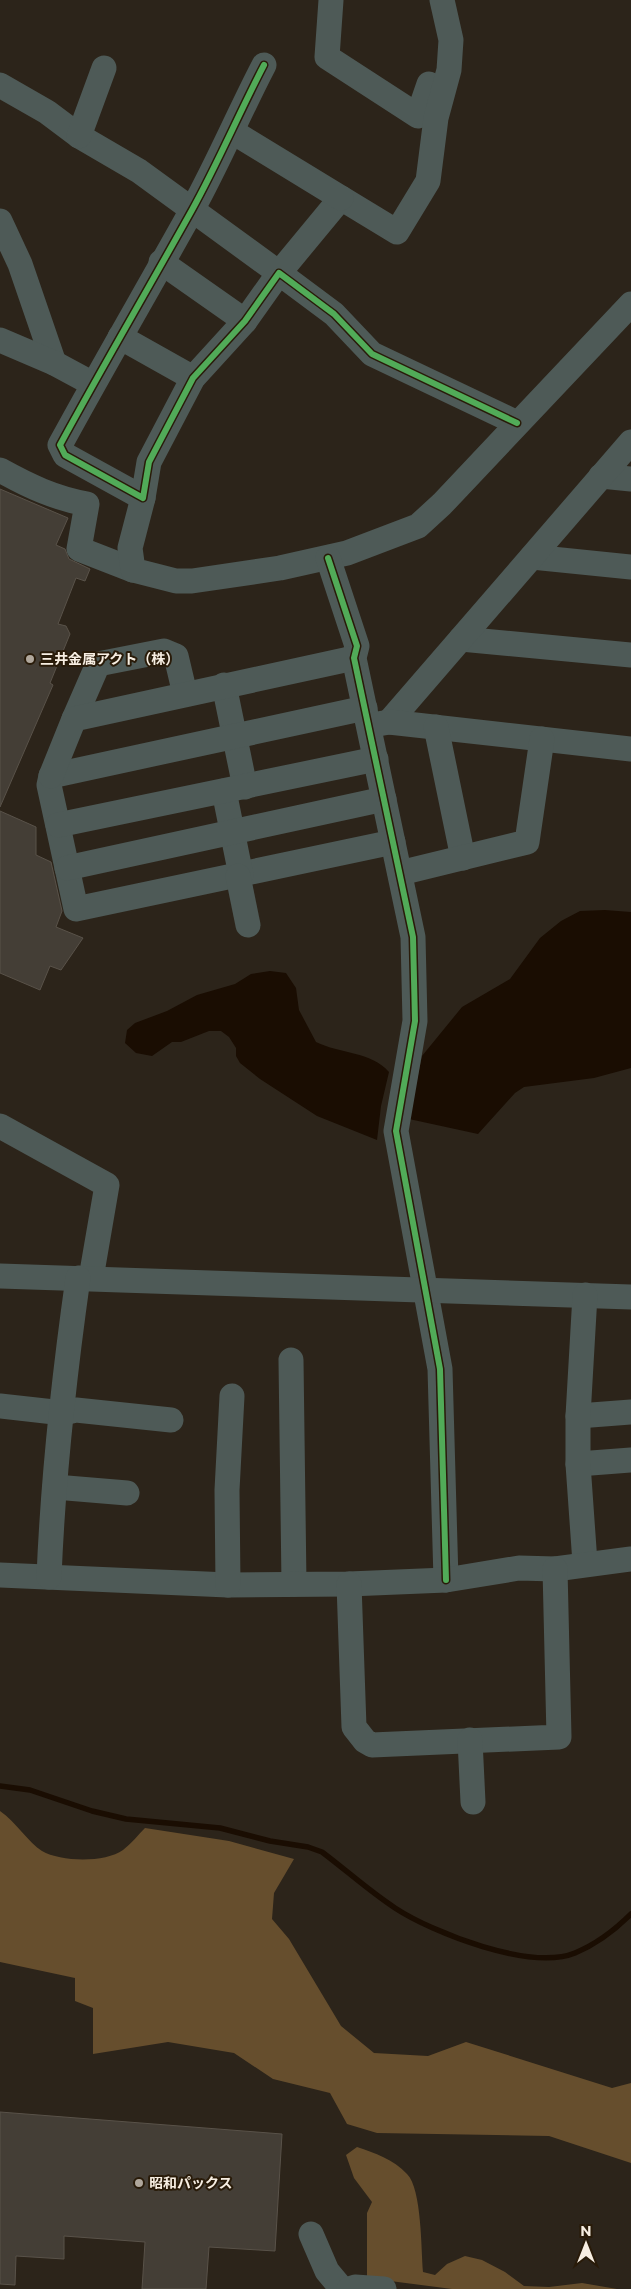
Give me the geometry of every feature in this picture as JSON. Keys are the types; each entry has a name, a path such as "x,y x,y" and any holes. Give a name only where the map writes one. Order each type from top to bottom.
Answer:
{"street":[{"path":"331,0 327,57 418,116 436,61 437,37 427,0"},
{"path":"233,132 397,232 428,181 436,118 449,70 451,40 442,0"},
{"path":"143,498 65,455 60,445 161,262 192,210 233,132 237,118 264,64"},
{"path":"79,136 104,68"},
{"path":"0,84 46,112 79,136 138,171 279,273 334,314 372,354 517,423"},
{"path":"133,570 130,548 143,498 149,462 194,378 245,321 279,273 341,198"},
{"path":"0,221 11,268 54,363"},
{"path":"161,262 245,321"},
{"path":"0,470 39,491 60,499 86,504 79,549 133,570 176,581 192,582 280,568 328,558 347,553 418,526 442,504 631,304"},
{"path":"120,337 194,378"},
{"path":"0,340 54,363 93,384"},
{"path":"374,719 461,639 631,442"},
{"path":"601,476 631,479"},
{"path":"532,557 631,568"},
{"path":"328,558 357,646 354,658 374,719 376,759 413,937 415,1021 396,1130 440,1369 446,1580"},
{"path":"461,639 631,656"},
{"path":"185,694 176,656 164,650 98,664 74,719 49,785 76,909 393,842"},
{"path":"74,719 354,658"},
{"path":"224,685 235,736 235,789 232,832 248,925"},
{"path":"52,776 235,736 374,719 631,749"},
{"path":"436,727 463,858"},
{"path":"400,873 527,842 542,739"},
{"path":"58,825 376,759"},
{"path":"67,868 384,799"},
{"path":"0,1126 107,1185 85,1278 63,1390 63,1413 55,1487 50,1577"},
{"path":"0,1276 631,1297"},
{"path":"584,1563 578,1464 578,1416 585,1295"},
{"path":"291,1360 294,1584"},
{"path":"228,1585 227,1490 232,1396"},
{"path":"0,1406 63,1413 76,1410 171,1420"},
{"path":"578,1416 631,1412"},
{"path":"578,1464 631,1460"},
{"path":"55,1487 127,1493"},
{"path":"0,1575 228,1585 349,1584 446,1580 518,1568 555,1569 584,1563 631,1559"},
{"path":"349,1584 354,1727 357,1733 372,1744 559,1737 555,1569"},
{"path":"470,1740 473,1802"},
{"path":"311,2234 327,2271 342,2289"},
{"path":"349,2289 355,2287 384,2289"}],"shaded area":[{"path":"580,911 631,912 631,1068 594,1078 524,1087 515,1093 478,1134 409,1119 422,1056 462,1007 510,979 540,938 561,921"},
{"path":"270,971 286,973 296,988 299,1010 316,1042 364,1056 382,1065 389,1072 381,1106 377,1140 317,1116 260,1079 240,1063 236,1056 236,1048 229,1037 221,1031 209,1031 181,1042 172,1042 152,1056 136,1053 125,1043 127,1030 135,1023 167,1011 197,995 235,984 251,974"},
{"path":"0,1811 42,1851 50,1855 71,1859 94,1859 115,1854 126,1848 145,1828 229,1841 294,1859 274,1893 272,1919 289,1939 341,2026 374,2053 428,2056 466,2042 612,2088 631,2083 631,2163 549,2136 377,2133 347,2124 330,2093 273,2079 234,2053 168,2042 93,2054 93,2008 75,2001 75,1978 0,1962"},
{"path":"357,2147 390,2160 407,2174 412,2182 418,2206 423,2272 435,2275 447,2264 465,2256 482,2260 505,2272 524,2286 549,2287 582,2283 617,2289 452,2289 367,2278 367,2213 372,2202 354,2178 346,2155"}],"building":[{"name":"三井金属アクト（株）","path":"0,489 68,518 56,545 65,549 69,559 90,569 85,581 76,578 58,624 66,626 70,634 50,683 53,685 0,807"},
{"path":"0,811 36,827 36,855 51,862 62,911 56,927 83,938 61,970 50,966 40,990 0,973"},
{"name":"昭和パックス","path":"0,2112 282,2134 275,2251 209,2247 206,2289 142,2289 145,2242 64,2236 64,2259 16,2256 15,2285 0,2284"}],"waterway":[{"path":"0,1786 30,1790 92,1811 126,1819 220,1828 270,1841 308,1847 322,1852 376,1895 412,1918 457,1938 509,1953 534,1957 556,1957 575,1953 605,1936 631,1914"}],"cycle path":[{"path":"264,65 202,192 60,445 65,455 143,498 149,462 193,378 245,321 279,273 334,314 372,354 517,423"},
{"path":"328,558 357,646 354,658 413,937 415,1021 396,1131 440,1369 446,1580"}],"place":[{"name":"三井金属アクト（株）","path":"30,659"},
{"name":"昭和パックス","path":"139,2183"}]}
